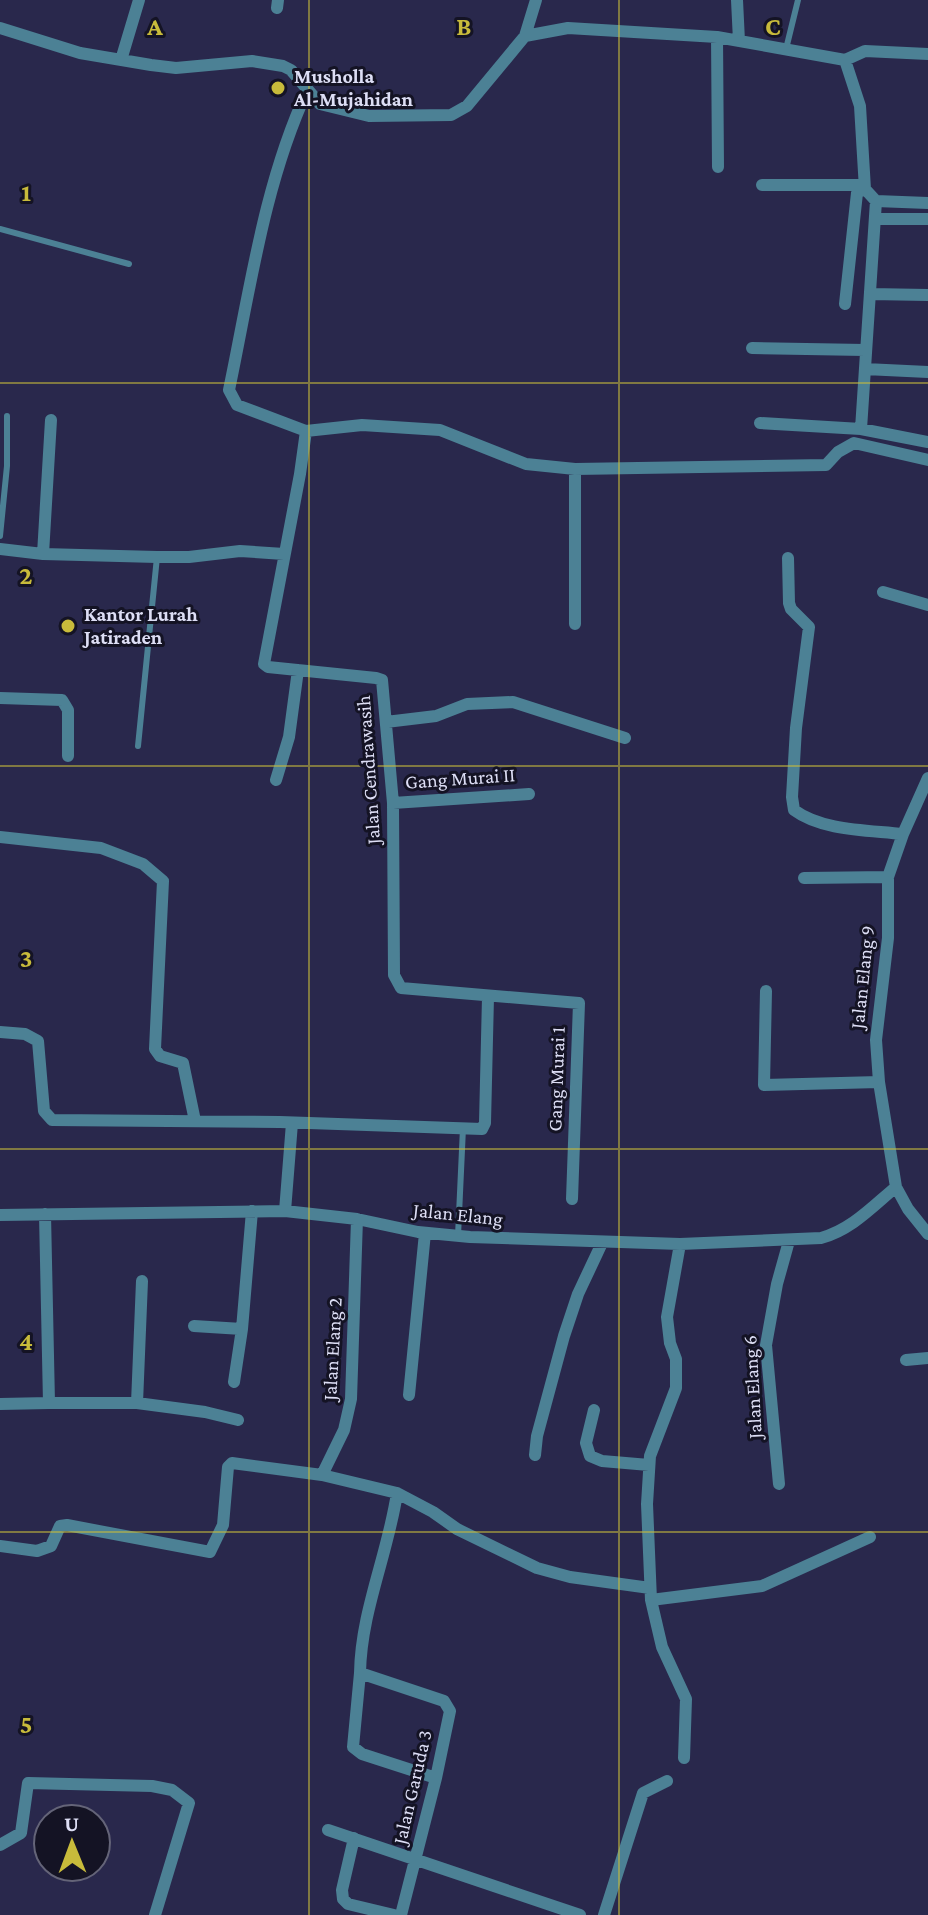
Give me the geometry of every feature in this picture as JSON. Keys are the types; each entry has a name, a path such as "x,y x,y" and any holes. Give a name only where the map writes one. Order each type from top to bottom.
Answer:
{"street":[{"path":"121,60 139,0"},
{"path":"0,28 80,53 176,68 238,61 268,63 291,70 320,104 369,116 451,115 467,106 525,36 536,0"},
{"path":"737,0 739,41"},
{"path":"525,36 568,28 717,37 845,60 865,51 928,54"},
{"path":"717,37 718,167"},
{"path":"845,60 860,106 864,187 876,201 861,429"},
{"path":"307,91 293,122 261,234 229,390 237,405 306,431 362,425 440,430 526,464 575,469 826,465 838,452 854,443 928,460"},
{"path":"762,185 864,187"},
{"path":"845,304 857,193 864,187"},
{"path":"876,201 928,203"},
{"path":"875,219 928,219"},
{"path":"870,294 928,295"},
{"path":"752,348 865,350"},
{"path":"865,369 928,372"},
{"path":"43,554 51,420"},
{"path":"760,423 861,429 928,442"},
{"path":"0,549 43,554 157,557 240,551 284,554 306,431"},
{"path":"575,469 575,624"},
{"name":"Jalan Cendrawasih","path":"284,554 264,664 268,667 382,680 393,803 394,975 397,983 401,988 417,991 488,997"},
{"path":"788,558 789,603 809,627 796,728 794,810 827,824 903,834"},
{"path":"883,592 928,605"},
{"path":"276,780 289,737 298,670"},
{"path":"0,698 62,700 68,710 68,756"},
{"path":"386,722 436,716 467,704 513,702 625,738"},
{"name":"Jalan Elang 9","path":"896,1187 879,1082 876,1040 888,938 888,877 928,778"},
{"name":"Gang Murai II","path":"393,803 529,794"},
{"path":"0,837 101,848 143,864 163,881 155,1049 160,1056 183,1063 195,1121"},
{"path":"804,878 888,877"},
{"path":"766,991 764,1085 879,1082"},
{"path":"0,1032 25,1034 38,1041 44,1111 52,1120 482,1129 485,1123 488,997"},
{"name":"Gang Murai 1","path":"488,997 579,1003 572,1199"},
{"path":"285,1211 292,1123"},
{"path":"896,1187 908,1209 928,1234"},
{"name":"Jalan Elang","path":"0,1215 285,1211 458,1236 602,1243 789,1241 838,1234 896,1187"},
{"path":"234,1382 242,1329 252,1211"},
{"path":"45,1214 49,1403"},
{"name":"Jalan Elang 2","path":"322,1475 344,1430 351,1399 357,1219"},
{"path":"409,1395 425,1233"},
{"name":"Jalan Elang 6","path":"779,1484 766,1345 777,1284 789,1241"},
{"path":"535,1455 540,1425 569,1322 578,1294 602,1243"},
{"path":"680,1244 667,1317 670,1343 676,1359 676,1388 656,1437 649,1465 647,1504 650,1594 662,1647 686,1699 684,1758"},
{"path":"137,1403 142,1281"},
{"path":"194,1326 242,1329"},
{"path":"906,1360 928,1358"},
{"path":"0,1404 137,1403 205,1412 238,1420"},
{"path":"594,1410 586,1443 590,1456 602,1461 649,1465"},
{"path":"0,1546 37,1551 51,1546 60,1526 67,1525 210,1552 223,1525 229,1465 322,1475 397,1493 457,1529 537,1568 650,1594 762,1586 870,1537"},
{"path":"397,1493 393,1521 362,1635 353,1747 362,1754 436,1778"},
{"name":"Jalan Garuda 3","path":"360,1673 435,1698 448,1706 436,1778 401,1915"},
{"path":"604,1915 643,1793 667,1781"},
{"path":"0,1845 21,1833 28,1783 152,1786 172,1790 189,1803 155,1915"},
{"path":"328,1830 580,1915"},
{"path":"354,1838 342,1890 343,1899 348,1904 394,1915"}],"lane":[{"path":"786,49 798,0"},
{"path":"0,229 129,264"},
{"path":"0,536 7,466 7,416"},
{"path":"138,746 157,557"},
{"path":"458,1236 463,1128"}],"place":[{"name":"Musholla Al-Mujahidan","path":"278,88"},
{"name":"Kantor Lurah Jatiraden","path":"68,626"}]}
